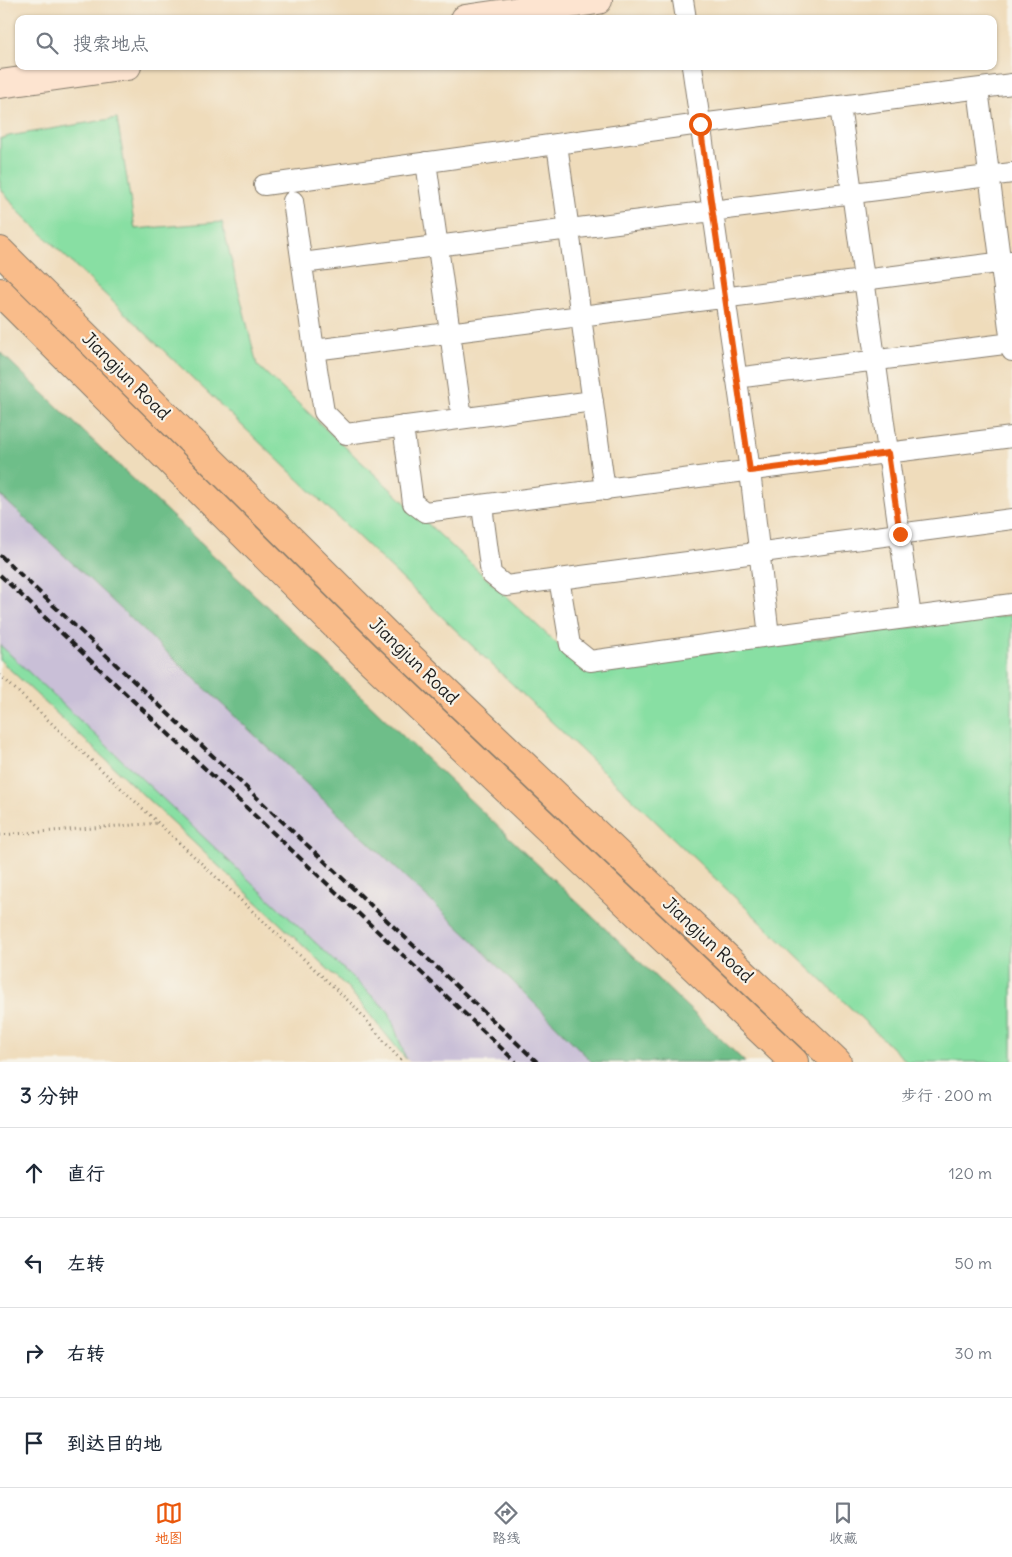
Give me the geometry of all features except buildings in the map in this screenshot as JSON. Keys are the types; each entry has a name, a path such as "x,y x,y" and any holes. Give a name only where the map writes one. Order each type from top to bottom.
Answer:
{"main road":[{"path":"493,15 598,0"},
{"path":"0,84 99,70"},
{"name":"Jiangjun Road","path":"0,251 390,638 837,1062"},
{"name":"Jiangjun Road","path":"0,292 369,659 794,1062"}],"street":[{"path":"683,0 685,15"},
{"path":"693,70 750,471 769,636"},
{"path":"264,185 700,124 1012,84"},
{"path":"736,378 876,360 1012,346 1006,262 989,176 978,89"},
{"path":"840,106 911,617"},
{"path":"557,144 605,490"},
{"path":"426,162 462,418"},
{"path":"302,263 1012,173"},
{"path":"294,202 324,412 346,434 592,401"},
{"path":"314,350 1006,262"},
{"path":"403,426 413,503 425,512 1012,437"},
{"path":"482,506 491,574 506,586 1012,519"},
{"path":"559,578 570,645 590,661 1012,604"}],"path":[{"path":"0,675 355,1006 403,1062"},
{"path":"0,835 160,823"}],"shaded area":[{"path":"0,495 469,937 592,1062 410,1062 406,1059 348,988 0,660"}],"green space":[{"path":"117,118 135,229 222,222 257,365 583,668 1012,615 1012,1062 907,1062 19,212 0,188 0,139"},
{"path":"0,352 745,1062 592,1062 469,937 0,495"},
{"path":"0,645 389,1012 406,1059 348,988 0,660"}],"railway":[{"path":"0,555 537,1062"},
{"path":"0,575 516,1062"}],"route":[{"path":"700,124 750,471 888,453 900,534"}]}
